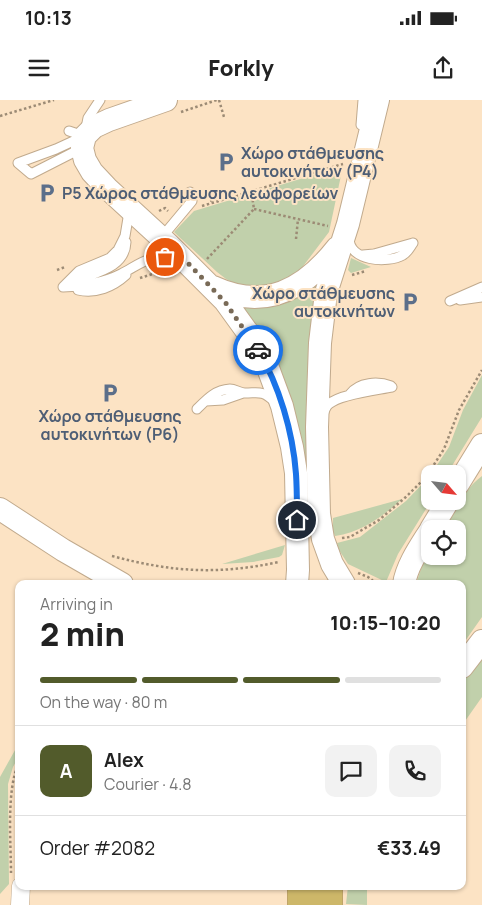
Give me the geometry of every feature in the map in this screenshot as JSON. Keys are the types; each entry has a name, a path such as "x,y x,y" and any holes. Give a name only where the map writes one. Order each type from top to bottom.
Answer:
{"street":[{"path":"342,580 332,564 321,528 319,514 317,428 322,318 326,292 378,100"},
{"path":"170,107 109,120 94,127 79,138 85,160 92,172 130,209 224,292 256,297 286,291 299,285 321,268 342,230"},
{"path":"191,263 225,302 251,337 264,360 282,406 296,473 297,580"},
{"path":"466,470 482,445"},
{"path":"3,514 114,575"},
{"path":"405,580 421,547"},
{"path":"466,662 482,640"},
{"path":"18,890 20,905"}],"lane":[{"path":"79,138 56,150 18,163 31,174 79,138 88,118 100,100"},
{"path":"359,134 363,115 363,100"},
{"path":"190,192 192,201 167,230 191,263"},
{"path":"346,193 342,230 352,248 361,255 374,254 413,243"},
{"path":"130,209 125,236 118,250 110,258 79,271 63,286 84,286 103,281 157,257 191,263"},
{"path":"482,287 450,301 482,297"},
{"path":"317,428 325,408 335,400 348,396 358,386 377,383 392,387"},
{"path":"197,409 213,394 231,389 243,393 264,393 282,406"},
{"path":"466,475 482,460"}],"path":[{"path":"0,116 54,100"},
{"path":"170,107 218,100 224,117"},
{"path":"212,203 250,190 347,163"},
{"path":"250,190 254,209"},
{"path":"254,209 342,230"},
{"path":"191,263 254,209"},
{"path":"296,239 298,219"},
{"path":"57,270 71,266"},
{"path":"340,538 350,537 379,520 401,502 426,477 444,449 459,410 482,370"},
{"path":"114,575 164,568 191,571 250,568 284,560"},
{"path":"15,772 11,790 15,862"}],"green space":[{"path":"343,166 329,232 301,269 291,277 270,286 250,287 236,284 226,279 174,232 194,211"},
{"path":"351,258 371,267 351,273 348,270"},
{"path":"315,285 316,287 310,497 242,307"},
{"path":"482,375 482,417 453,465 437,465 449,447 463,410"},
{"path":"482,476 482,617 466,640 466,580 417,580 423,565 466,565 466,520 449,520 454,510 466,510 466,492"},
{"path":"421,485 421,510 425,510 398,554 387,580 382,580 348,564 339,550 337,543 360,537 406,501"},
{"path":"402,499 371,523 354,531 335,536 333,518"},
{"path":"285,545 282,555 279,557 253,562 222,564"},
{"path":"482,654 482,697 466,720 466,677"},
{"path":"15,750 15,763 8,784 9,884 0,894 0,777"},
{"path":"348,890 367,890 367,905 346,904"}],"way so far":[{"path":"165,257 172,260 184,259 225,302 251,337 258,350"}],"place":[{"name":"Χώρο στάθμευσης αυτοκινήτων (P4)","path":"226,162"},
{"name":"P5 Χώρος στάθμευσης λεωφορείων","path":"47,193"},
{"name":"Χώρο στάθμευσης αυτοκινήτων","path":"410,302"},
{"name":"Χώρο στάθμευσης αυτοκινήτων (P6)","path":"110,393"}],"route":[{"path":"258,350 264,360 286,420 296,473 297,520"}]}
